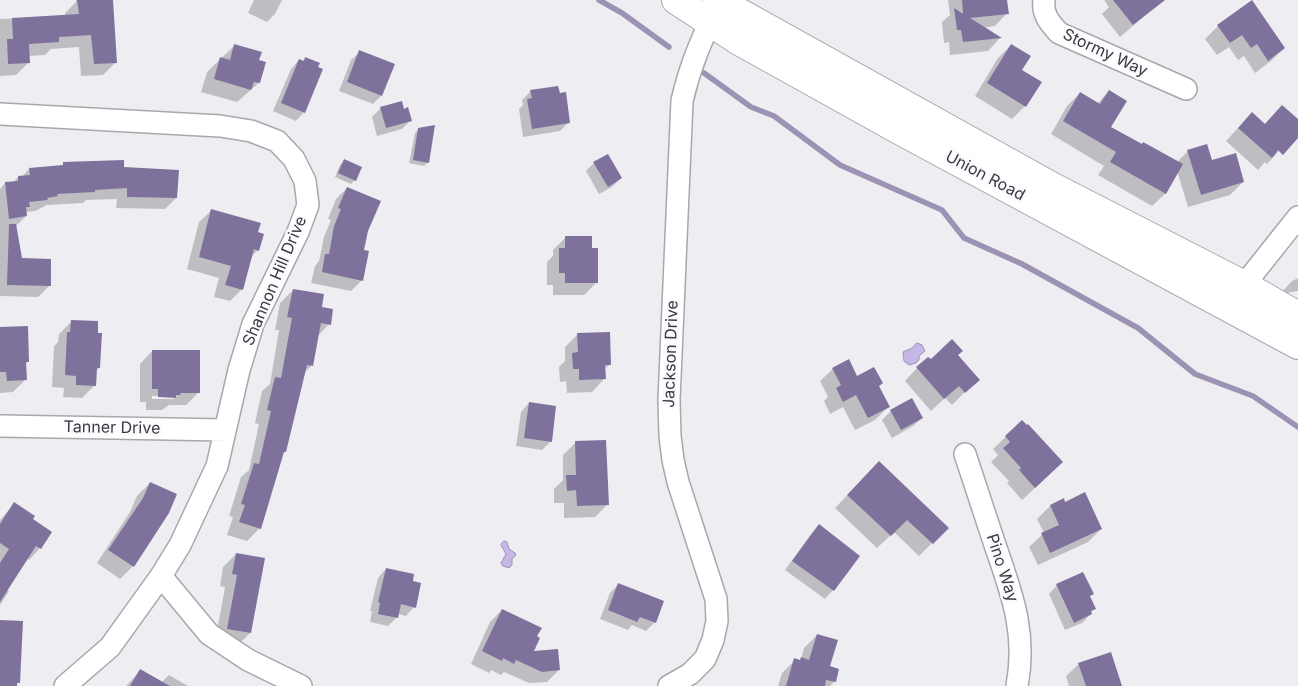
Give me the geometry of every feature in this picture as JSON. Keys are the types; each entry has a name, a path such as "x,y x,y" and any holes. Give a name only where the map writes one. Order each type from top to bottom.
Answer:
{"main road":[{"name":"Union Road","path":"676,0 715,8 1053,187 1244,284 1298,316"},
{"name":"Union Road","path":"715,8 739,41 899,130 1298,345"}],"street":[{"name":"Stormy Way","path":"1044,0 1043,8 1048,20 1059,33 1186,90"},
{"name":"Jackson Drive","path":"669,686 690,674 705,658 713,640 717,621 716,599 672,460 669,400 682,101 688,73 715,8"},
{"name":"Shannon Hill Drive","path":"0,114 220,126 252,131 277,141 294,159 305,181 308,204 298,232 253,324 239,370 217,466 180,545 161,576 110,647 65,686"},
{"path":"1231,308 1244,284 1298,217"},
{"name":"Tanner Drive","path":"0,426 224,430"},
{"name":"Pino Way","path":"965,454 1013,598 1020,633 1020,669 1017,686"},
{"path":"161,576 209,634 248,660 301,686"}],"shaded area":[{"path":"917,343 922,345 925,351 919,356 919,360 916,363 909,365 904,361 903,352 912,348"},
{"path":"504,541 507,542 509,549 516,555 512,559 512,565 509,568 501,563 506,554 501,545"}],"building":[{"path":"77,0 113,0 117,63 94,64 91,35 59,37 59,42 29,44 30,63 8,64 7,39 13,39 12,18 79,14"},
{"path":"962,0 1007,0 1009,14 970,18 1002,38 963,42 961,30 957,30 954,8 963,14"},
{"path":"1113,0 1165,0 1133,25"},
{"path":"1252,0 1285,48 1268,61 1257,44 1251,48 1242,35 1230,43 1217,25"},
{"path":"234,44 262,52 259,60 266,62 260,83 254,82 251,90 214,79 220,57 230,60"},
{"path":"1011,44 1031,56 1022,70 1042,82 1026,107 987,83"},
{"path":"359,50 395,64 382,96 347,82"},
{"path":"305,57 320,63 318,67 323,69 305,113 281,103 299,59 304,61"},
{"path":"558,86 560,93 566,92 570,123 532,129 527,99 532,98 530,90"},
{"path":"1109,90 1127,101 1111,127 1183,164 1166,194 1110,162 1116,152 1063,121 1080,92 1100,104"},
{"path":"402,101 404,109 408,107 412,121 386,128 380,107"},
{"path":"1282,105 1298,119 1298,138 1283,155 1278,150 1272,158 1238,128 1252,112 1265,124"},
{"path":"435,125 429,163 413,160 418,128"},
{"path":"1207,144 1212,160 1236,153 1244,182 1201,195 1187,150"},
{"path":"608,154 622,178 608,187 593,162"},
{"path":"344,159 362,167 356,181 338,173"},
{"path":"124,160 124,167 179,170 177,198 127,197 127,188 57,194 58,196 47,198 48,200 29,202 30,207 26,207 27,216 9,219 5,182 18,181 18,176 30,175 29,168 63,165 63,162"},
{"path":"347,187 381,201 368,231 364,250 369,251 363,281 322,272 325,254 329,254 334,226 341,209 338,208"},
{"path":"211,209 261,223 258,232 264,234 259,251 254,249 243,290 225,285 231,266 199,257"},
{"path":"9,224 16,224 22,258 51,259 51,286 7,285"},
{"path":"565,236 592,236 592,248 598,248 598,283 565,283 565,273 559,273 559,248 565,248"},
{"path":"293,289 324,294 322,307 333,309 331,325 321,323 313,366 307,365 286,452 284,452 261,529 239,522 245,505 241,504 254,463 259,464 271,411 267,410 275,377 281,378 292,318 287,317"},
{"path":"71,320 98,321 98,333 102,333 100,368 97,368 96,386 76,385 76,376 65,375 67,332 70,332"},
{"path":"28,326 29,362 26,362 27,380 7,381 6,372 0,372 0,327"},
{"path":"610,332 611,365 605,365 606,379 579,380 579,369 573,369 572,353 578,352 577,333"},
{"path":"952,339 963,351 958,355 980,380 965,393 959,386 944,399 916,367 928,357 931,359"},
{"path":"152,350 200,350 200,393 180,393 181,395 176,395 176,398 158,397 158,389 152,389"},
{"path":"849,359 857,376 874,367 883,383 879,386 890,407 868,418 856,395 843,402 836,388 841,385 832,368"},
{"path":"912,398 923,418 901,430 890,410"},
{"path":"529,402 556,406 552,442 524,438"},
{"path":"1022,420 1063,462 1035,488 1019,470 1021,468 1003,448 1010,442 1005,436"},
{"path":"606,440 609,505 577,506 576,490 567,491 566,475 576,475 575,441"},
{"path":"879,461 949,528 933,544 907,520 891,536 847,495"},
{"path":"150,482 177,494 169,513 134,567 108,550 143,498"},
{"path":"1085,492 1102,529 1050,553 1041,533 1059,525 1050,505 1064,498 1065,502"},
{"path":"14,502 35,516 33,519 52,532 41,549 36,546 0,602 0,563 9,549 0,543 0,524"},
{"path":"819,524 860,556 834,591 792,561"},
{"path":"236,553 265,558 251,633 227,629 237,575 232,574"},
{"path":"386,568 414,574 413,581 421,583 416,608 401,604 398,618 378,614 380,603 378,602"},
{"path":"1083,572 1094,594 1090,596 1096,609 1091,611 1092,614 1074,623 1056,584"},
{"path":"618,583 664,601 656,623 640,617 637,622 608,610"},
{"path":"502,609 542,628 537,636 540,638 534,651 558,649 560,670 542,672 516,660 514,664 503,658 502,661 482,651"},
{"path":"0,620 23,621 20,683 17,683 17,686 0,686"},
{"path":"817,634 838,640 830,666 839,669 836,682 826,680 825,686 786,686 794,658 800,660 801,657 809,660"},
{"path":"1111,652 1122,686 1086,686 1078,663"},
{"path":"140,669 170,686 130,686"}],"waterway":[{"path":"599,0 622,13 669,47"},
{"path":"704,73 751,107 774,116 840,165 942,210 964,238 1022,264 1138,328 1195,374 1253,396 1298,427"}]}
